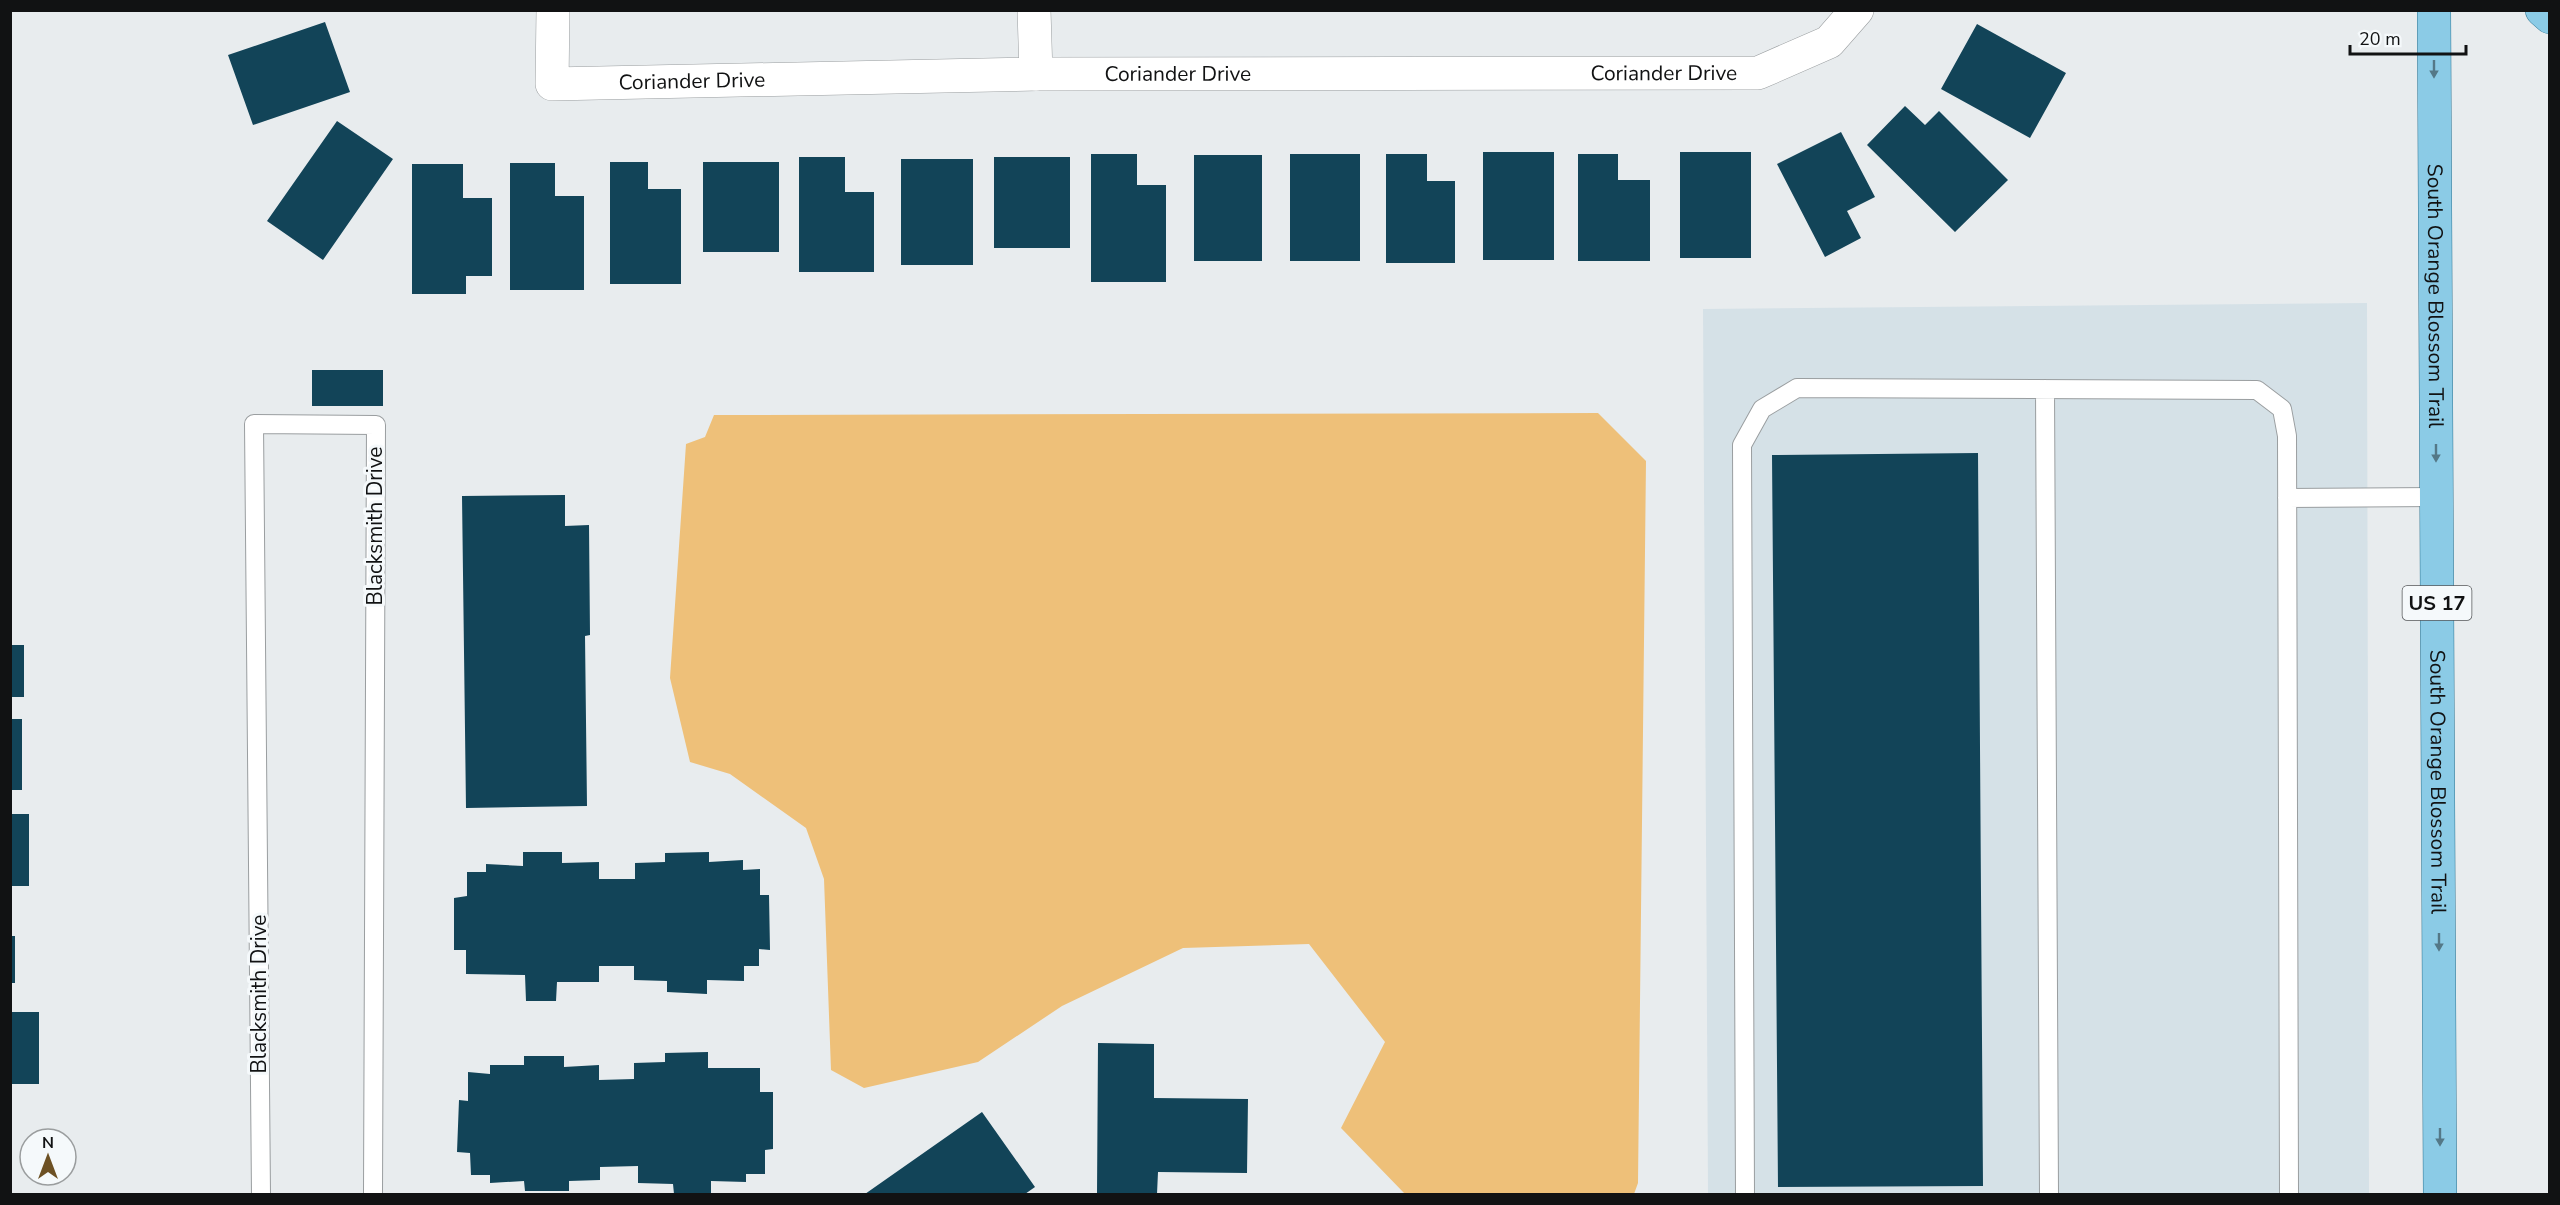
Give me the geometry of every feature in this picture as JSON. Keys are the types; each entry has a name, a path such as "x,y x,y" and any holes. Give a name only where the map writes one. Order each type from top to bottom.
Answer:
{"main road":[{"name":"South Orange Blossom Trail","path":"2434,10 2440,1194"},
{"path":"2541,10 2550,17"}],"street":[{"name":"Coriander Drive","path":"553,10 552,84 1036,74 1758,74 1829,42 1857,10"},
{"path":"1034,10 1036,74"}],"lane":[{"path":"1745,1194 1742,445 1762,410 1797,388 2257,390 2282,409 2287,436 2289,1194"},
{"path":"2044,389 2049,1194"},
{"name":"Blacksmith Drive","path":"261,1194 254,424 376,425 372,1194"},
{"path":"2287,498 2436,497"}],"shaded area":[{"path":"2367,303 2369,1194 1708,1194 1703,309"},
{"path":"1598,413 1646,461 1638,1183 1634,1194 1405,1194 1341,1128 1385,1042 1309,944 1183,948 1062,1006 978,1062 864,1088 831,1070 824,879 806,828 730,774 690,762 670,678 686,444 705,437 714,415"}],"building":[{"path":"325,22 350,92 253,125 228,55"},
{"path":"1977,24 2066,73 2030,138 1941,89"},
{"path":"1905,106 1925,125 1939,111 2008,180 1955,232 1867,145"},
{"path":"337,121 393,159 323,260 267,221"},
{"path":"1841,132 1875,197 1847,211 1861,238 1825,257 1777,164"},
{"path":"1483,152 1554,152 1554,260 1483,260"},
{"path":"1680,152 1751,152 1751,258 1680,258"},
{"path":"1091,154 1137,154 1137,185 1166,185 1166,282 1091,282"},
{"path":"1290,154 1360,154 1360,261 1290,261"},
{"path":"1386,154 1427,154 1427,181 1455,181 1455,263 1386,263"},
{"path":"1578,154 1618,154 1618,180 1650,180 1650,261 1578,261"},
{"path":"1194,155 1262,155 1262,261 1194,261"},
{"path":"799,157 845,157 845,192 874,192 874,272 799,272"},
{"path":"994,157 1070,157 1070,248 994,248"},
{"path":"901,159 973,159 973,265 901,265"},
{"path":"610,162 648,162 648,189 681,189 681,284 610,284"},
{"path":"703,162 779,162 779,252 703,252"},
{"path":"510,163 555,163 555,196 584,196 584,290 510,290"},
{"path":"412,164 463,164 463,198 492,198 492,276 466,276 466,294 412,294"},
{"path":"312,370 383,370 383,406 312,406"},
{"path":"1978,453 1983,1186 1778,1187 1772,455"},
{"path":"565,495 565,526 589,525 590,635 585,636 587,806 466,808 462,496"},
{"path":"10,645 24,645 24,697 10,697"},
{"path":"10,719 22,719 22,790 10,790"},
{"path":"10,814 29,814 29,886 10,886"},
{"path":"523,852 562,852 562,863 599,862 599,879 635,879 635,863 665,862 665,853 709,852 709,862 743,860 743,870 760,869 760,895 769,895 770,950 759,949 759,966 744,966 744,981 707,980 707,994 667,992 667,981 634,980 634,966 599,966 599,982 557,982 556,1001 526,1001 525,975 466,974 466,950 454,950 454,898 467,896 467,872 486,872 486,864 523,866"},
{"path":"10,936 15,936 15,983 10,983"},
{"path":"10,1012 39,1012 39,1084 10,1084"},
{"path":"1098,1043 1154,1044 1154,1098 1248,1099 1247,1173 1158,1172 1157,1194 1097,1194"},
{"path":"708,1052 708,1068 760,1068 760,1092 773,1092 773,1149 765,1150 765,1174 746,1174 746,1182 711,1181 711,1194 674,1194 673,1184 638,1183 638,1166 600,1167 600,1180 569,1181 569,1191 525,1191 524,1181 490,1183 490,1175 471,1175 470,1153 457,1152 459,1100 468,1101 468,1072 490,1074 490,1065 524,1065 524,1056 564,1056 564,1067 599,1065 599,1080 634,1079 634,1063 665,1062 665,1053"},
{"path":"982,1112 1035,1187 1025,1194 865,1194"}]}
